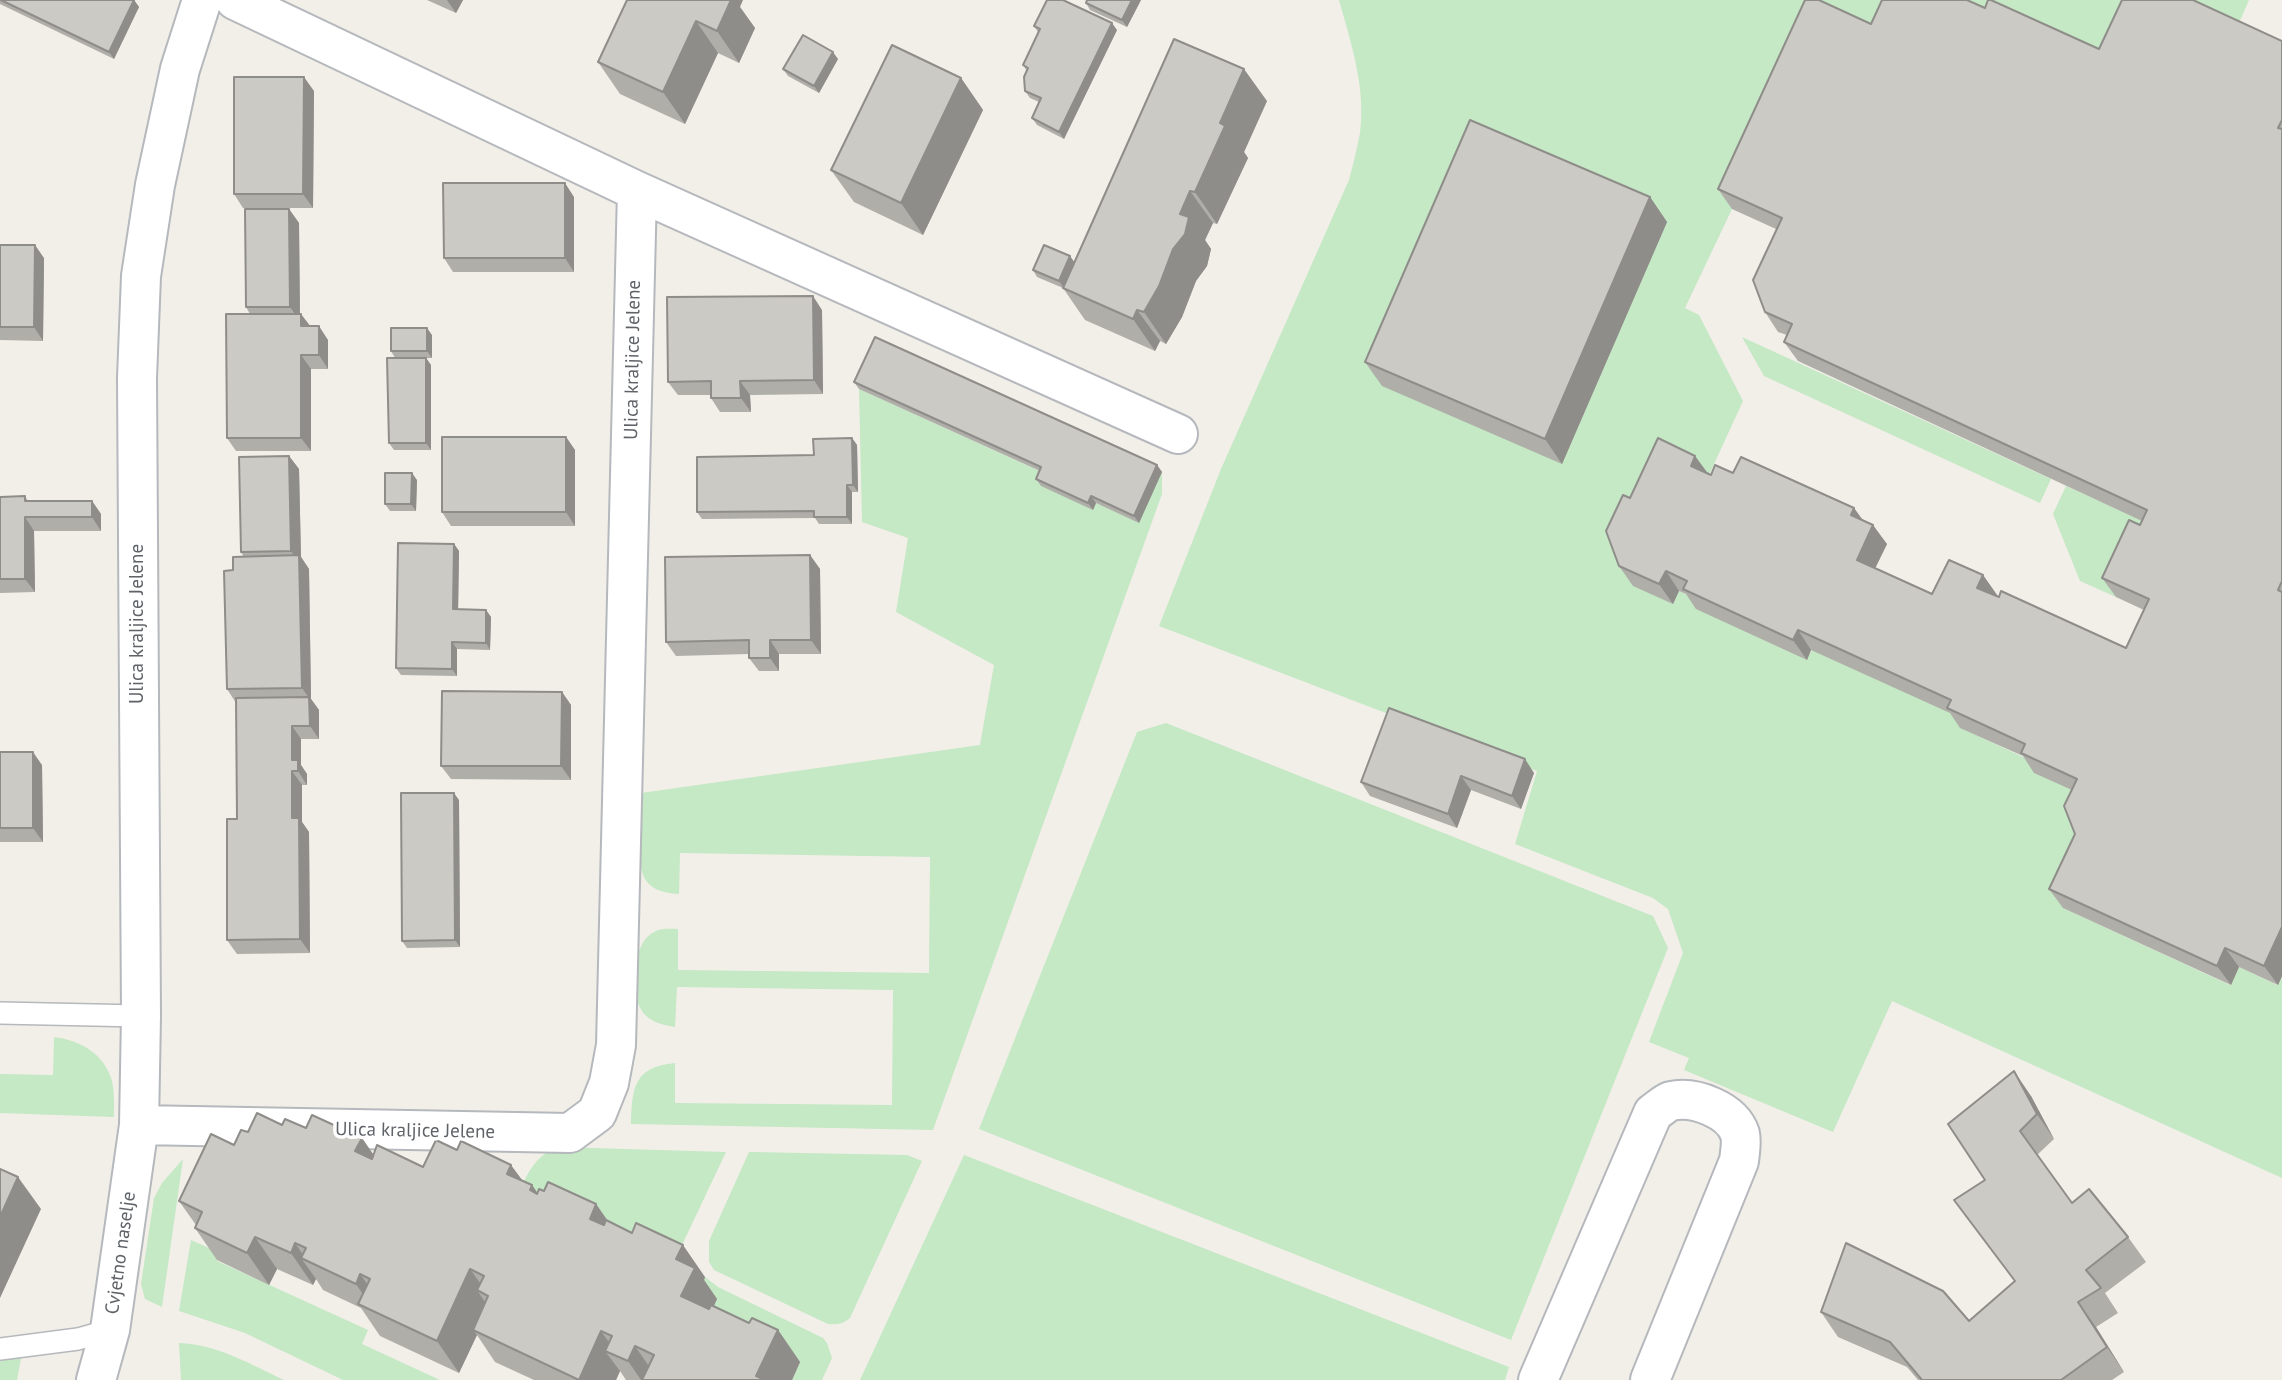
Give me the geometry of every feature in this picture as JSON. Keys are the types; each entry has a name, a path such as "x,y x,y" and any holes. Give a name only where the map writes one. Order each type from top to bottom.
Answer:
{"street":[{"name":"Ulica kraljice Jelene","path":"202,0 180,69 155,185 141,276 137,378 141,1016 139,1125 570,1133 597,1113 609,1083 615,1045 636,191"},
{"path":"235,0 636,191 1178,434"},
{"path":"1538,1380 1653,1113 1669,1102 1689,1100 1711,1107 1734,1120 1741,1137 1739,1161 1650,1380"},
{"name":"Cvjetno naselje","path":"96,1380 110,1330 139,1125"}],"lane":[{"path":"0,1013 141,1016"},
{"path":"0,1349 78,1339 110,1330"}],"green space":[{"path":"1339,0 1905,0 1732,209 1685,308 1699,315 1743,401 1709,475 1673,604 1679,591 1700,601 1697,609 1806,659 1812,650 1965,719 1961,728 2038,764 2091,798 2063,908 2230,985 2239,967 2277,985 2282,976 2282,1178 1892,1001 1833,1132 1684,1070 1689,1058 1649,1042 1683,953 1668,909 1653,898 1515,844 1537,771 1159,626 1221,469 1349,180 1360,133 1361,99 1356,65"},
{"path":"1938,0 2144,0 2112,69"},
{"path":"2164,0 2249,0 2235,32"},
{"path":"1742,337 2051,479 2040,503 1764,376"},
{"path":"859,389 1046,474 1096,503 1138,522 1162,472 1162,494 933,1130 631,1124 635,1089 643,1074 661,1065 675,1063 675,1103 892,1105 893,990 677,987 675,1027 645,1015 638,1002 634,980 642,945 648,936 667,929 678,929 678,970 929,973 930,857 680,853 679,894 656,889 649,884 641,869 641,793 980,745 994,665 896,612 908,538 862,522"},
{"path":"2066,486 2161,529 2116,597 2080,581 2053,514"},
{"path":"1166,723 1653,916 1668,948 1511,1340 979,1129 1137,732"},
{"path":"54,1037 89,1049 102,1061 112,1083 114,1117 0,1113 0,1074 53,1075"},
{"path":"558,1147 726,1152 674,1262 520,1190 534,1164 544,1154"},
{"path":"749,1152 907,1155 922,1161 850,1318 845,1322 828,1324 714,1270 709,1262 709,1241"},
{"path":"964,1155 1509,1367 1505,1380 860,1380"},
{"path":"183,1159 162,1307 145,1299 141,1284 154,1198 162,1183"},
{"path":"191,1240 220,1253 217,1261 368,1330 362,1344 440,1380 343,1380 245,1333 179,1311"},
{"path":"705,1277 718,1287 823,1338 832,1358 822,1380 792,1380 734,1337 699,1291"},
{"path":"179,1343 220,1351 284,1380 181,1380"},
{"path":"21,1358 17,1380 0,1380 0,1360"}],"building":[{"path":"1,0 134,0 109,52"},
{"path":"627,0 731,0 717,31 696,21 663,92 598,62"},
{"path":"1047,0 1063,0 1112,23 1059,132 1032,118 1041,98 1025,91 1024,77 1028,68 1023,65 1040,29 1034,26"},
{"path":"1087,0 1132,0 1122,20 1086,3"},
{"path":"1805,0 1819,0 1871,24 1882,0 1967,0 1985,8 1988,0 1991,0 2099,49 2122,0 2193,0 2282,41 2282,120 2278,128 2282,129 2282,581 2278,590 2282,592 2282,927 2264,966 2225,948 2217,966 2049,889 2075,834 2064,806 2077,779 2021,753 2025,744 1947,708 1951,700 1798,630 1793,640 1683,589 1687,581 1666,571 1659,584 1619,566 1606,531 1623,495 1630,498 1658,438 1695,456 1691,466 1711,475 1715,465 1733,473 1741,457 1854,508 1851,515 1873,525 1857,560 1932,594 1949,560 1983,575 1977,588 1999,597 2001,591 2126,648 2149,599 2102,578 2129,520 2140,525 2147,510 1784,342 1792,324 1765,312 1753,280 1782,218 1718,189"},
{"path":"803,35 833,52 814,86 783,69"},
{"path":"1174,39 1244,69 1220,123 1225,126 1195,192 1190,191 1180,214 1189,217 1185,234 1173,249 1159,286 1144,312 1137,310 1133,319 1063,288"},
{"path":"892,45 961,78 901,203 831,170"},
{"path":"234,77 304,77 303,194 234,194"},
{"path":"1470,120 1650,197 1545,439 1365,362"},
{"path":"443,183 565,183 565,258 444,258"},
{"path":"245,209 289,209 290,307 246,307"},
{"path":"0,245 35,245 34,327 0,327"},
{"path":"1044,245 1070,256 1059,281 1033,270"},
{"path":"813,296 814,380 740,381 741,398 711,398 711,381 668,382 667,297"},
{"path":"226,314 301,314 301,326 319,326 319,355 301,355 301,438 227,438"},
{"path":"391,328 427,328 427,351 391,351"},
{"path":"875,337 1157,465 1134,516 1091,496 1088,503 1036,479 1041,467 854,382"},
{"path":"387,358 426,358 426,443 389,443"},
{"path":"442,437 566,437 566,512 442,512"},
{"path":"852,438 853,485 847,485 847,517 814,517 814,511 697,512 697,457 814,455 813,439"},
{"path":"289,456 291,551 241,552 239,457"},
{"path":"385,473 412,473 411,504 385,504"},
{"path":"25,496 25,501 92,501 92,517 25,517 25,579 0,579 0,497"},
{"path":"398,543 454,544 453,609 486,610 486,643 452,642 452,669 396,668"},
{"path":"299,555 302,688 227,689 224,571 233,570 233,557"},
{"path":"810,555 811,640 770,640 770,658 749,658 749,640 666,642 665,557"},
{"path":"442,691 562,692 561,766 441,766"},
{"path":"309,697 310,726 292,726 292,760 298,760 298,771 292,771 292,818 299,818 300,939 227,940 227,819 237,819 236,698"},
{"path":"1389,708 1525,759 1512,796 1461,776 1448,814 1361,782"},
{"path":"0,752 33,752 33,828 0,828"},
{"path":"401,793 454,793 455,940 402,941"},
{"path":"2014,1071 2037,1114 2020,1131 2072,1203 2089,1189 2128,1237 2086,1270 2101,1288 2078,1302 2107,1347 2061,1380 1922,1380 1890,1342 1821,1312 1846,1243 1943,1291 1969,1321 2015,1281 1954,1200 1985,1180 1948,1124"},
{"path":"257,1113 282,1125 285,1119 306,1128 312,1115 362,1138 355,1151 372,1159 377,1145 423,1167 436,1140 457,1150 461,1141 511,1165 507,1174 532,1185 530,1190 537,1194 539,1189 544,1191 548,1182 596,1204 590,1219 604,1225 606,1220 632,1233 636,1223 683,1245 676,1259 695,1268 681,1296 709,1309 711,1305 749,1323 752,1318 778,1330 756,1376 765,1380 642,1380 654,1355 635,1346 628,1361 605,1351 612,1336 601,1331 579,1380 473,1330 488,1296 477,1290 484,1276 470,1269 437,1341 358,1304 370,1279 360,1274 356,1284 301,1258 306,1248 295,1243 291,1253 255,1237 247,1253 195,1228 202,1212 179,1201 211,1134 234,1145 241,1130 248,1132"},
{"path":"0,1169 18,1177 0,1217"}]}
